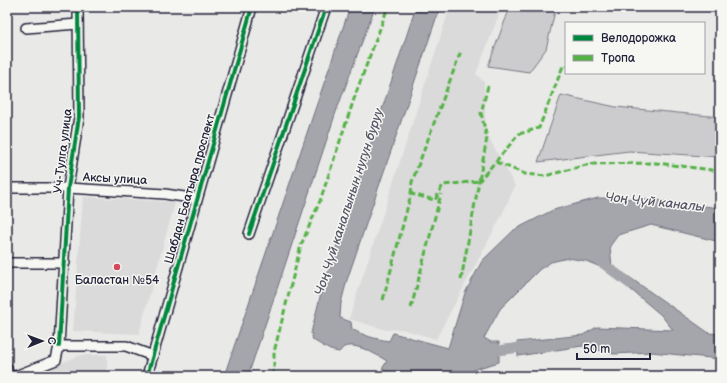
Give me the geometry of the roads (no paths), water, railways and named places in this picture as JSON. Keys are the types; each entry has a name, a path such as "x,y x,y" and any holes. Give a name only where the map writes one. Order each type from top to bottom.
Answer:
{"street":[{"name":"Уч-Тулга улица","path":"59,346 65,263 68,188 79,117 78,7"},
{"name":"Шабдан Баатыра проспект","path":"147,376 252,7"},
{"path":"249,234 326,7"},
{"path":"26,28 78,24"},
{"name":"Аксы улица","path":"7,188 68,188 165,194 197,199"},
{"path":"7,263 65,263"},
{"path":"15,376 56,360 59,346 126,346 153,356"},
{"path":"7,368 8,376"}],"water":[{"path":"350,7 375,7 336,112 248,376 224,376"},
{"path":"416,7 440,7 347,280 341,303 340,318 351,322 352,329 366,335 389,341 393,333 448,348 465,293 482,261 514,230 553,210 598,198 646,199 720,208 720,242 651,225 618,235 610,246 612,267 610,271 586,261 568,258 551,262 540,269 500,309 484,338 491,342 499,342 499,362 475,369 468,376 398,376 382,369 387,361 366,350 349,346 344,347 339,352 330,350 313,340 311,333 321,293"},
{"path":"622,272 709,333 720,334 720,359 651,352 614,354 582,346 518,356 517,342 583,335 597,327 673,330 661,315 617,278"}],"waterway":[{"path":"600,261 630,284"},
{"name":"Чоң Чүй каналы","path":"486,352 531,346"}],"place":[{"name":"Баластан №54","path":"117,267"}],"water label":[{"name":"Чоң Чүй каналынын нугун буруу","path":"349,202"}]}
